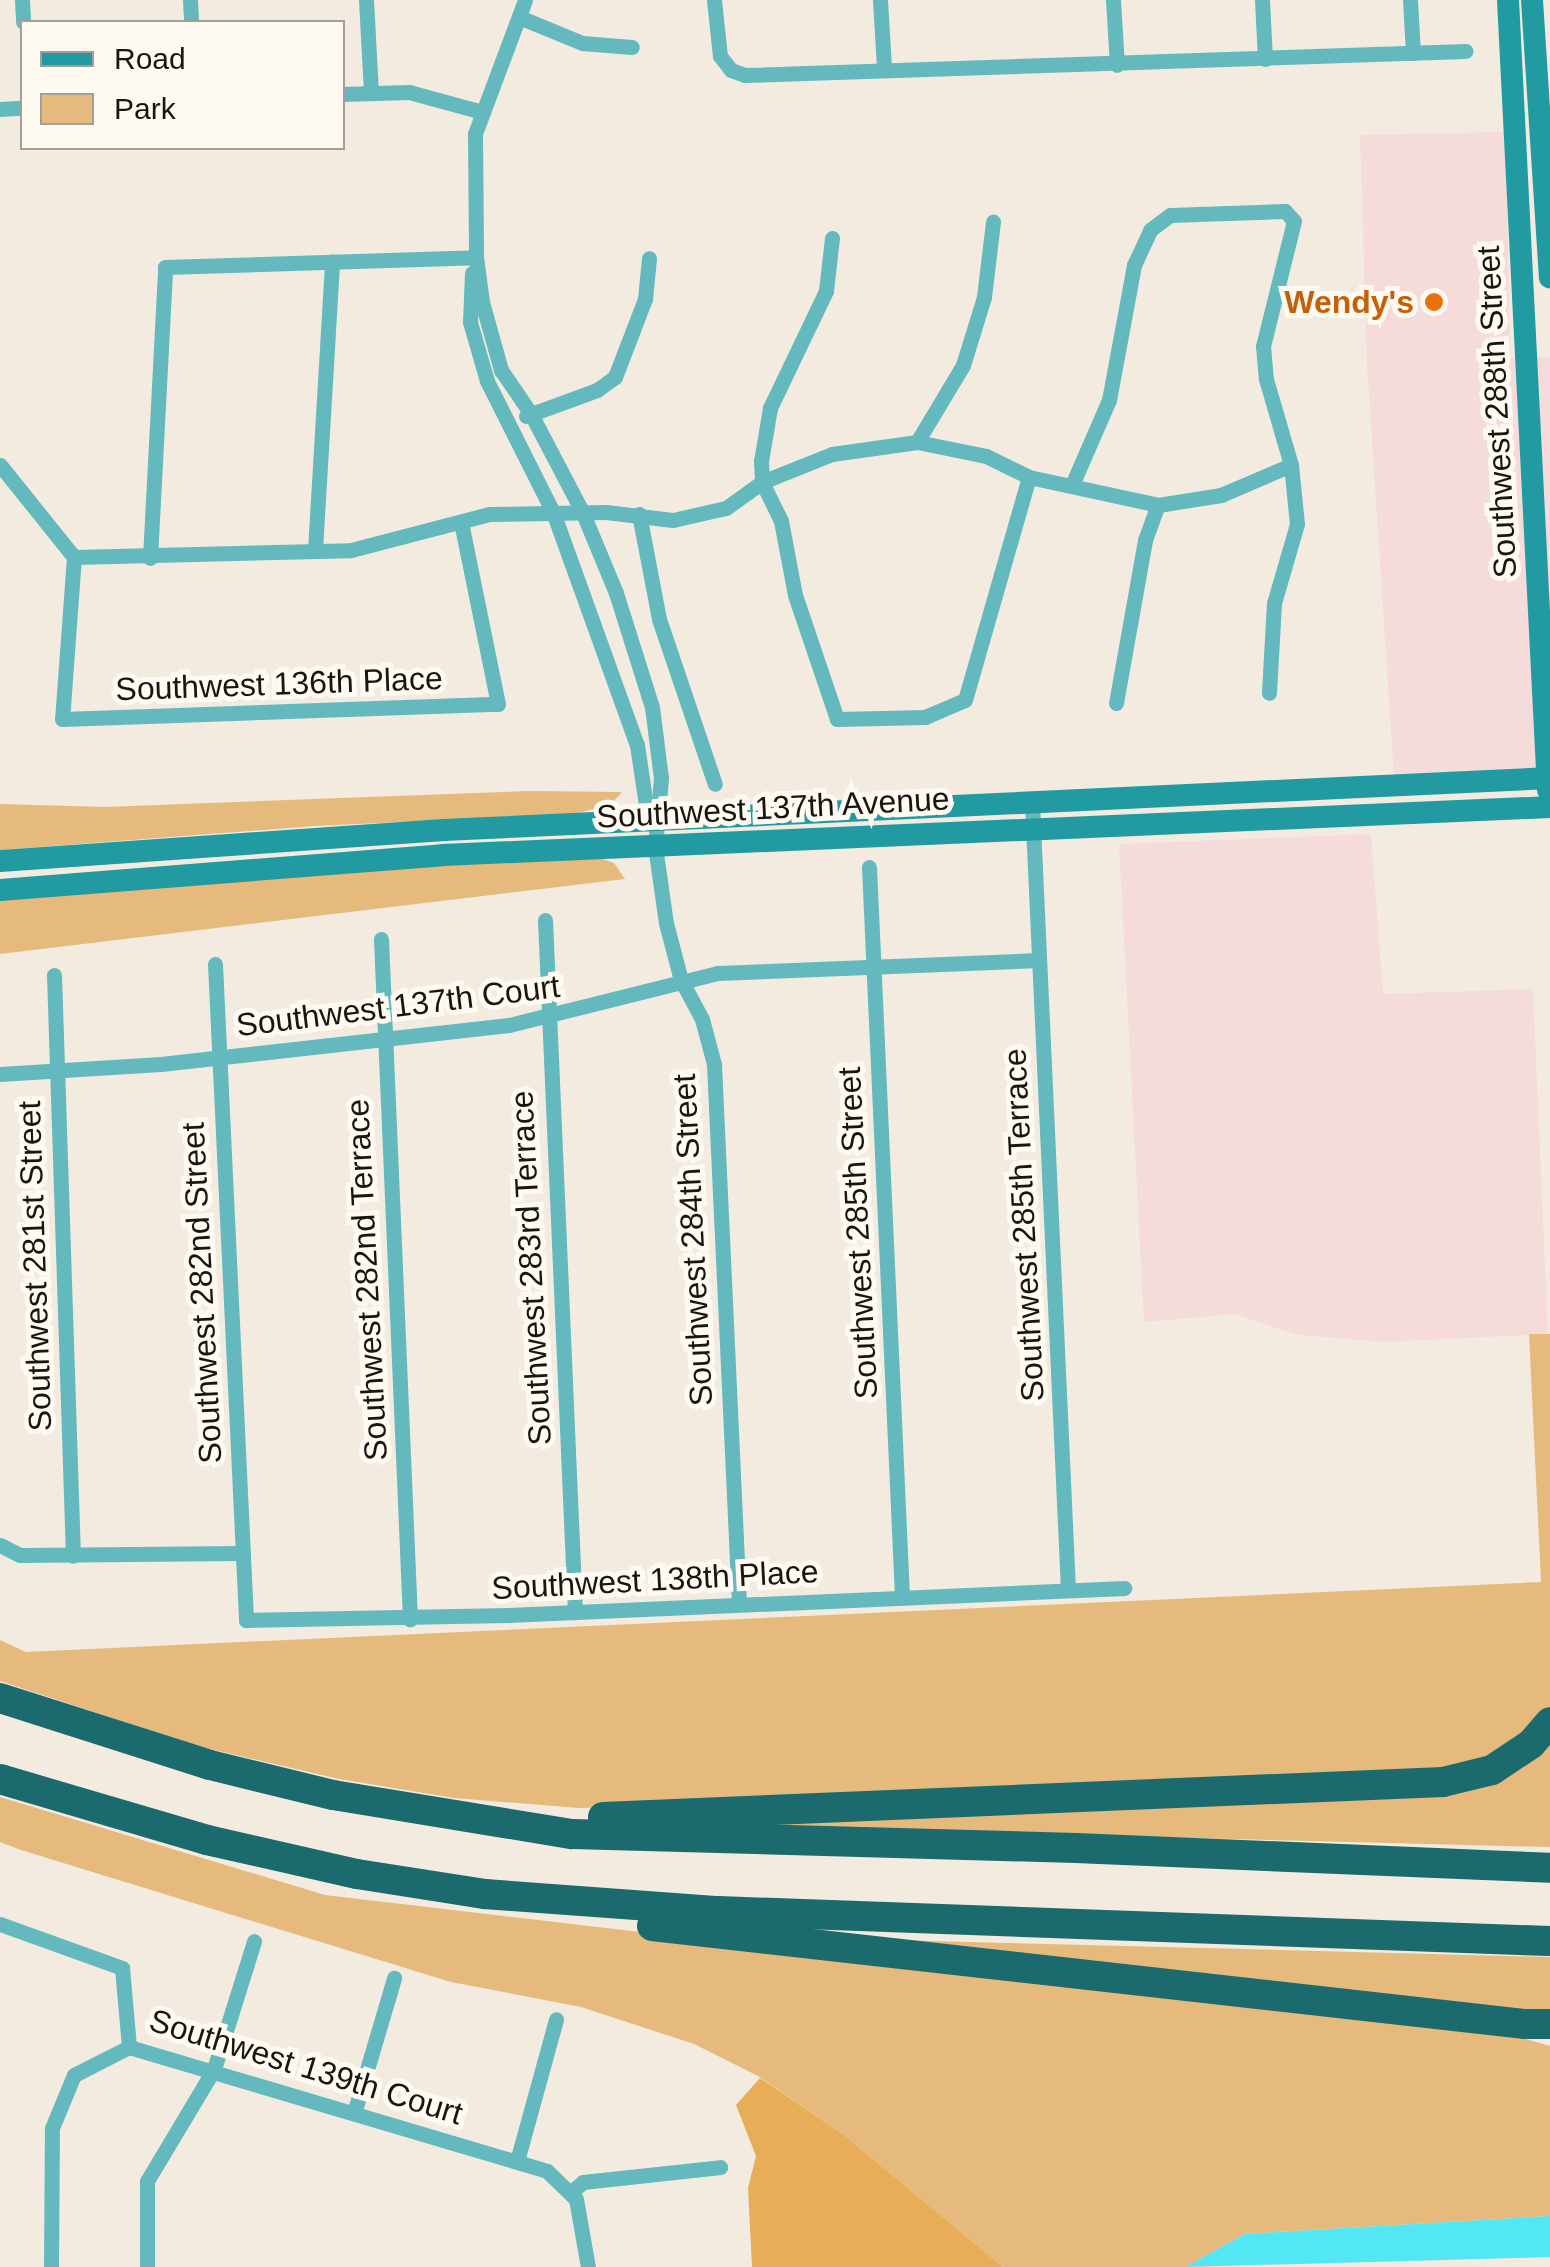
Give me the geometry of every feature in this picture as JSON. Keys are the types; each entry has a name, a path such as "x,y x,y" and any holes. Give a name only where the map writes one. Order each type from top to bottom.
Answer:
{"highway":[{"path":"0,1698 210,1765 386,1805 572,1834 1076,1848 1550,1868"},
{"path":"386,1805 444,1804 603,1817 1442,1782 1492,1770 1531,1744 1550,1722"},
{"path":"0,1779 207,1840 357,1874 563,1902 1550,1942"},
{"path":"563,1902 620,1922 673,1929 1541,2028"}],"main road":[{"name":"Southwest 288th Street","path":"1508,0 1550,820"},
{"name":"Southwest 288th Street","path":"1532,0 1546,111 1550,277"},
{"name":"Southwest 137th Avenue","path":"0,890 152,880 300,864 1033,828 1317,804 1549,778"},
{"name":"Southwest 137th Avenue","path":"0,861 314,837 1032,802 1550,808"}],"street":[{"path":"366,0 372,93"},
{"name":"Southwest 284th Street","path":"525,0 475,134 476,257 482,302 501,370 531,414 582,511 616,593 652,707 661,778 655,846 666,923 682,980 702,1019 714,1064 738,1604"},
{"path":"714,0 717,50 738,73 1116,66 1466,50"},
{"path":"880,0 884,68"},
{"path":"1114,0 1116,66"},
{"path":"1262,0 1265,59"},
{"path":"1410,0 1413,53"},
{"path":"519,17 582,43 632,46"},
{"path":"345,94 409,92 482,112"},
{"path":"1072,486 1108,400 1134,265 1150,230 1170,215 1285,211 1294,222 1263,346 1266,380 1290,464 1298,524 1274,603 1268,693"},
{"path":"918,442 963,365 984,298 993,222"},
{"path":"832,238 826,291 770,408 762,482 781,522 795,595 837,719 925,717 965,700 1029,477"},
{"path":"150,558 165,266 476,257"},
{"name":"Southwest 284th Street","path":"476,257 470,281 470,322 486,381 553,512 637,745 647,812 656,822"},
{"path":"509,425 597,390 615,376 645,299 649,258"},
{"path":"315,550 332,262"},
{"path":"0,465 74,557 150,558 352,550 489,514 582,511 673,520 726,508 762,482 832,454 918,442 986,456 1029,477 1158,505 1221,495 1290,464"},
{"path":"1116,703 1146,540 1158,505"},
{"path":"639,514 659,619 716,784"},
{"name":"Southwest 136th Place","path":"74,557 62,719 498,704 461,522"},
{"name":"Southwest 285th Terrace","path":"1032,802 1068,1589"},
{"name":"Southwest 285th Street","path":"869,867 902,1596"},
{"name":"Southwest 283rd Terrace","path":"545,920 575,1612"},
{"name":"Southwest 282nd Terrace","path":"381,939 410,1619"},
{"name":"Southwest 137th Court","path":"0,1074 219,1057 547,1019 717,973 1039,960"},
{"name":"Southwest 282nd Street","path":"215,964 246,1620"},
{"name":"Southwest 281st Street","path":"54,975 73,1556"},
{"path":"0,1545 20,1555 242,1553"},
{"path":"1068,1589 1124,1588"},
{"name":"Southwest 138th Place","path":"246,1620 410,1619 1068,1589"},
{"name":"Southwest 139th Court","path":"0,1924 122,1968 129,2046 547,2170 570,2193"},
{"path":"147,2267 147,2181 214,2069 254,1941"},
{"path":"355,2110 394,1978"},
{"path":"517,2161 556,2019"},
{"path":"51,2267 52,2128 74,2075 129,2046"},
{"path":"588,2267 576,2198 570,2193 583,2182 720,2167"}],"shaded area":[{"path":"1506,132 1510,358 1550,357 1550,769 1394,777 1367,364 1360,135"},
{"path":"1371,834 1383,994 1533,989 1548,1334 1384,1342 1298,1335 1235,1314 1144,1322 1119,844"},
{"path":"760,2078 844,2135 1003,2267 752,2267 748,2188 756,2156 736,2105"}],"green space":[{"path":"528,791 622,792 610,805 574,814 315,826 0,850 0,804 105,807"},
{"path":"597,857 614,863 625,879 0,954 0,898 283,873"},
{"path":"1529,1334 1550,1334 1550,1707 1534,1730 1453,1774 579,1808 454,1798 339,1779 197,1746 0,1681 0,1640 26,1652 1541,1582"},
{"path":"1550,1733 1550,1847 708,1826 1446,1792"},
{"path":"0,1797 325,1895 1508,2034 1550,2046 1550,2216 1245,2234 1185,2267 1003,2267 844,2135 758,2076 694,2044 581,2007 451,1982 21,1850 0,1842"},
{"path":"854,1939 1550,1957 1550,2020"}],"water":[{"path":"1550,2216 1550,2257 1185,2267 1245,2234"}],"place":[{"name":"Wendy's","path":"1434,302"}]}
